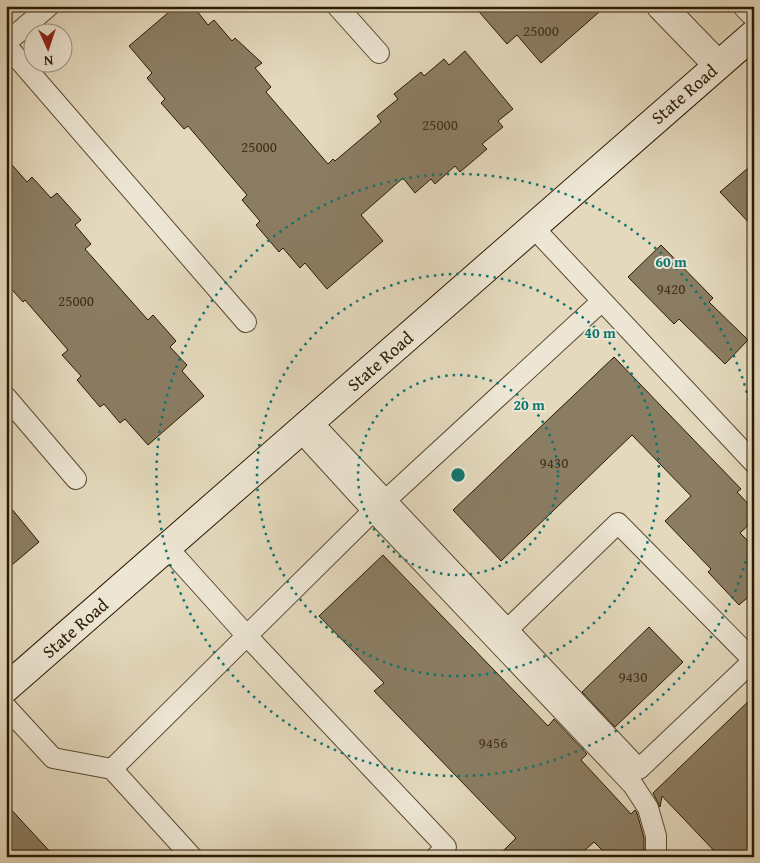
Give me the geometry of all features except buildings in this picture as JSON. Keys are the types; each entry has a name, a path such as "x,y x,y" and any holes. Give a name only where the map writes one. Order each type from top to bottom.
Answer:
{"main road":[{"path":"660,6 718,65"},
{"path":"748,6 754,12"},
{"name":"State Road","path":"6,688 754,34"}],"lane":[{"path":"49,6 6,44 246,322"},
{"path":"337,6 378,53"},
{"path":"533,227 754,463"},
{"path":"112,769 380,505 602,301"},
{"path":"6,397 76,479"},
{"path":"305,426 380,505 633,785 648,808 656,836 656,857"},
{"path":"380,505 507,630 639,768 754,660 618,523 507,630"},
{"path":"167,547 246,636 446,847 436,857"},
{"path":"6,707 53,758 112,769 192,857"}]}
